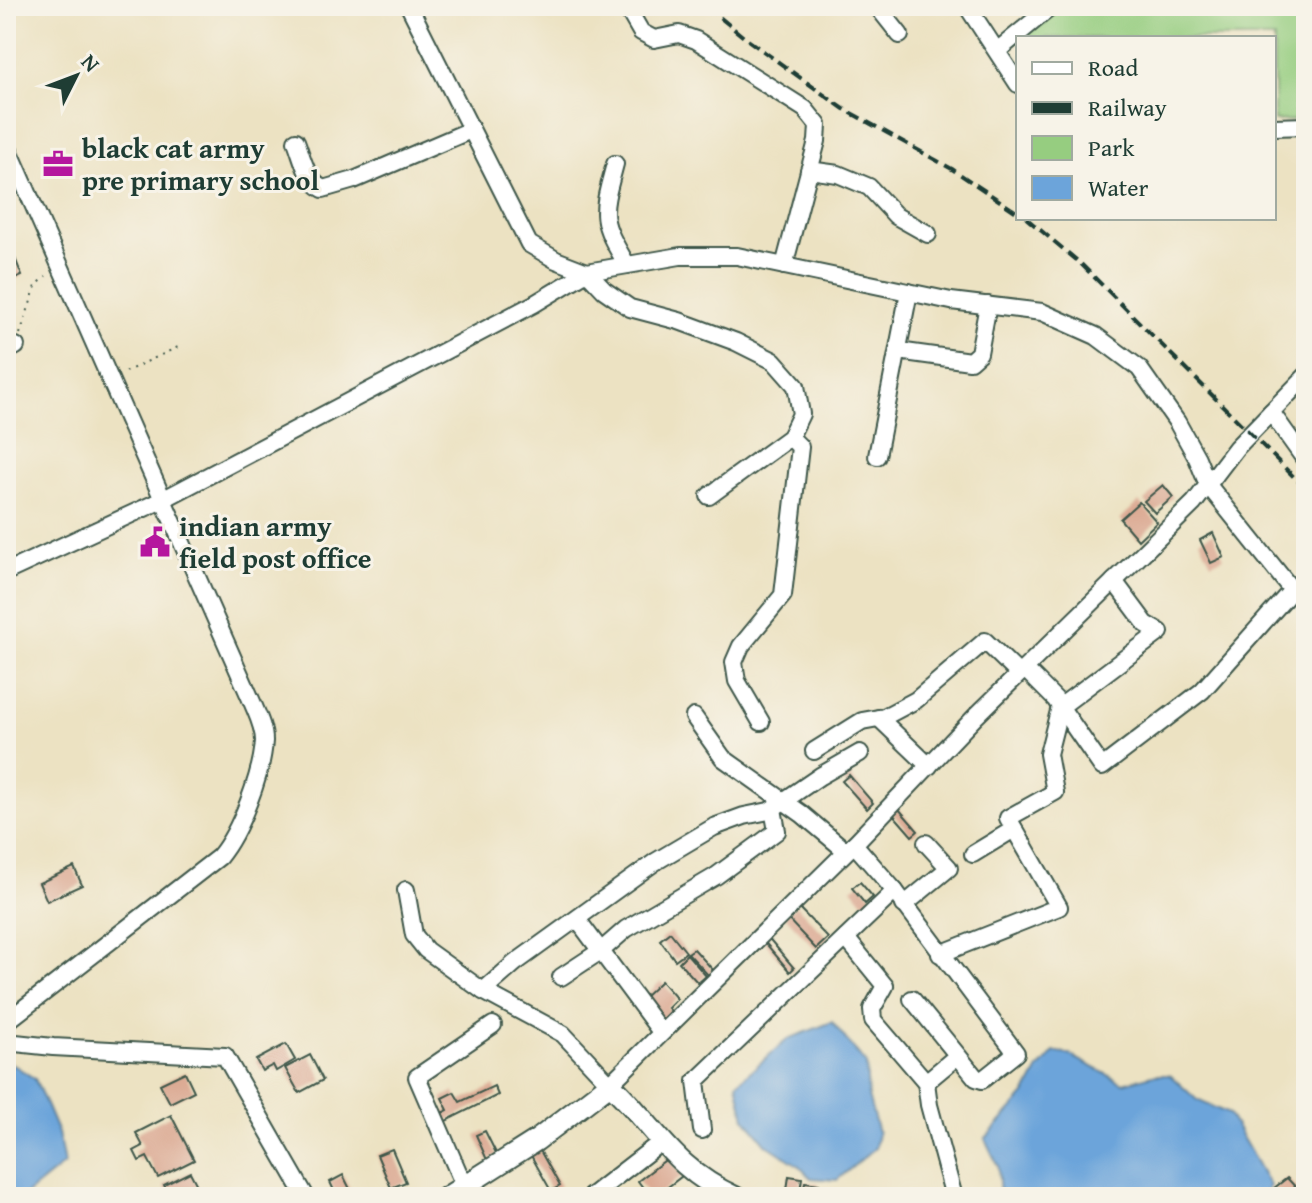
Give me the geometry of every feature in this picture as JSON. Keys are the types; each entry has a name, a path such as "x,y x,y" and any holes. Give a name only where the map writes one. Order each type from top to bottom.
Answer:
{"main road":[{"path":"460,1194 610,1084 661,1142 703,1180 735,1197"}],"street":[{"path":"409,6 529,244 556,260 587,272 604,290 630,308 722,336 774,361 796,386 801,414 790,437 709,496"},
{"path":"626,6 641,32 654,39 679,34 696,40 805,109 818,125 817,141 784,266"},
{"path":"877,6 900,35"},
{"path":"967,6 1016,81"},
{"path":"997,51 1052,6"},
{"path":"1276,127 1306,126"},
{"path":"296,141 314,184 323,189 333,188 471,130"},
{"path":"6,143 261,723 264,738 258,770 237,830 219,857 6,1022"},
{"path":"615,164 603,209 608,233 627,265"},
{"path":"809,170 838,174 869,187 896,216 928,234"},
{"path":"6,572 162,500 534,304 587,272 680,256 737,256 909,292 1042,312 1096,336 1139,368 1177,422 1208,485 1292,590 1202,691 1102,767 1060,707 985,641 916,700 879,718 862,721 814,751"},
{"path":"877,456 909,292"},
{"path":"898,351 970,361 979,353 988,305"},
{"path":"406,890 414,935 426,950 483,991 563,1034 610,1084 1194,503 1236,448 1303,379"},
{"path":"1271,412 1306,461"},
{"path":"761,722 737,681 734,662 741,646 783,595 800,447 790,437"},
{"path":"940,954 1059,907 1008,818 1055,792 1048,754 1060,707 1160,632 1146,624 1114,581"},
{"path":"694,717 723,758 779,806 802,814 850,847 900,898 1016,1053 982,1080 976,1078 912,999"},
{"path":"879,718 888,730 929,766"},
{"path":"483,991 515,963 655,862 714,827 779,806 820,776 860,753"},
{"path":"561,977 602,950 626,929 716,876 777,831 779,806"},
{"path":"973,854 1014,829"},
{"path":"702,1130 696,1081 846,938 900,898 949,868 926,843"},
{"path":"577,919 661,1032"},
{"path":"846,938 885,986 872,1009 873,1020 926,1082 929,1105 954,1197"},
{"path":"460,1194 417,1077 493,1025"},
{"path":"6,1042 225,1056 306,1197"},
{"path":"926,1082 956,1057"},
{"path":"590,1197 661,1142"}],"path":[{"path":"11,349 36,286 45,276 64,275"},
{"path":"109,379 178,347"}],"green space":[{"path":"1062,6 1306,6 1306,120 1276,121 1276,36 1023,36"}],"water":[{"path":"832,1022 866,1064 868,1096 878,1133 875,1148 837,1180 811,1178 798,1165 767,1145 745,1118 737,1083 788,1039"},
{"path":"1054,1052 1070,1055 1123,1083 1152,1075 1170,1075 1197,1100 1229,1114 1270,1186 1264,1197 1000,1197 998,1166 985,1139 1025,1095 1039,1069"},
{"path":"6,1060 35,1079 58,1133 64,1164 23,1197 6,1197"}],"building":[{"path":"6,235 22,276 6,283"},
{"path":"1163,485 1173,497 1155,513 1144,501"},
{"path":"1139,502 1157,522 1138,540 1120,519"},
{"path":"1213,533 1224,557 1211,563 1200,540"},
{"path":"849,775 873,803 867,809 842,781"},
{"path":"898,808 918,831 912,836 892,813"},
{"path":"74,867 82,885 47,901 39,883"},
{"path":"860,882 873,897 865,904 852,888"},
{"path":"796,905 828,938 816,949 785,916"},
{"path":"670,932 686,952 675,960 660,940"},
{"path":"766,935 794,968 790,972 762,939"},
{"path":"694,949 713,970 708,975 688,953"},
{"path":"687,954 706,976 698,983 679,962"},
{"path":"661,981 677,999 661,1021 641,1000"},
{"path":"286,1044 295,1060 276,1071 273,1065 262,1071 256,1060"},
{"path":"310,1055 323,1080 299,1093 285,1068"},
{"path":"185,1072 194,1091 170,1103 160,1084"},
{"path":"494,1086 498,1095 444,1122 440,1114 448,1110 442,1098 454,1092 460,1102"},
{"path":"171,1115 194,1160 158,1178 147,1157 139,1161 134,1151 143,1146 136,1133"},
{"path":"485,1131 497,1155 487,1160 476,1135"},
{"path":"538,1147 560,1186 551,1191 529,1152"},
{"path":"392,1149 406,1182 391,1188 377,1155"},
{"path":"668,1158 682,1176 655,1197 650,1197 638,1181"},
{"path":"190,1172 201,1193 193,1197 170,1197 164,1185"},
{"path":"343,1175 354,1197 337,1197 330,1182"},
{"path":"789,1176 802,1178 799,1197 786,1197"},
{"path":"1287,1178 1300,1192 1294,1197 1280,1197 1273,1189"},
{"path":"805,1182 819,1184 816,1197 802,1197"}],"railway":[{"path":"706,6 844,109 952,169 1016,212"},
{"path":"1028,220 1080,263 1306,489"}],"place":[{"name":"black cat army pre primary school","path":"58,164"},
{"name":"indian army field post office","path":"155,542"}]}
